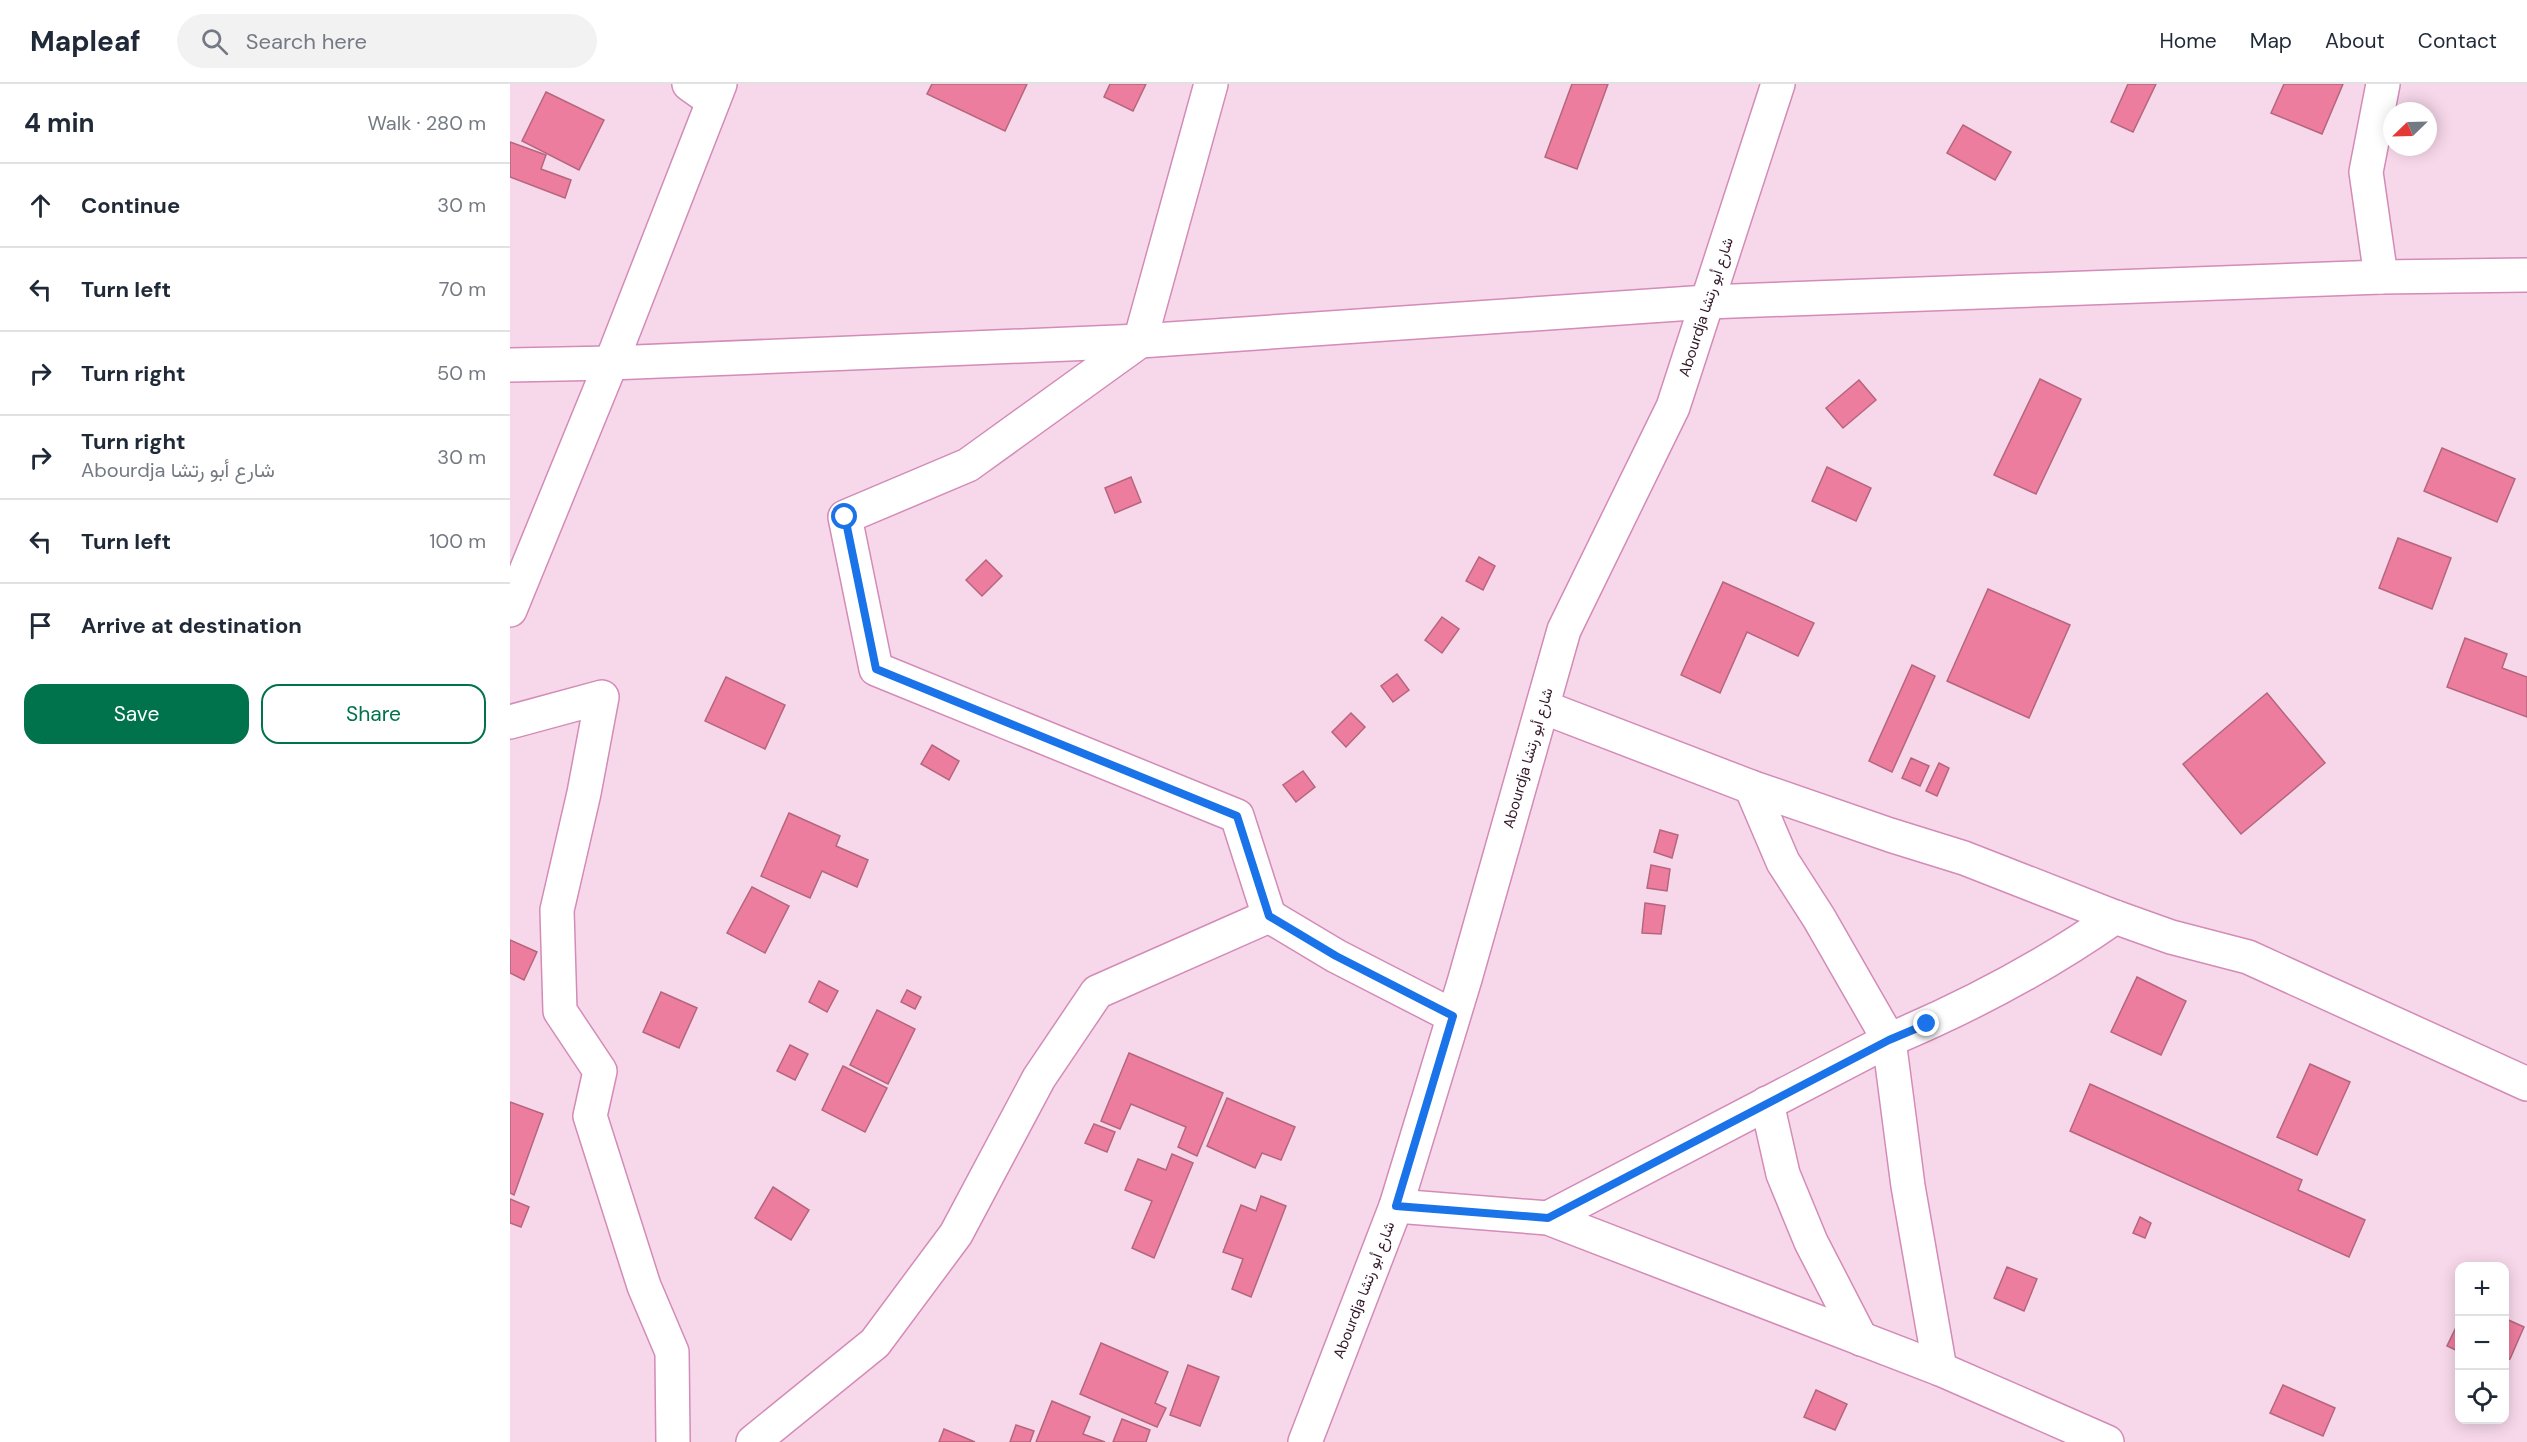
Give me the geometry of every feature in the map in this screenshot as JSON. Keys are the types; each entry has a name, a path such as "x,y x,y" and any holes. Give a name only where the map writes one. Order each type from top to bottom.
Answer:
{"street":[{"path":"1211,84 1140,341 968,465 845,517 876,669 1237,816 1269,916 1336,956 1453,1016"},
{"name":"Abourdja شارع أبو رتشا","path":"1305,1442 1396,1206 1564,630 1673,407 1778,84"},
{"path":"2381,277 2366,172 2383,84"},
{"path":"510,610 611,363 707,90"},
{"path":"510,365 611,363 1140,341 1707,303 2381,277 2527,275"},
{"path":"510,722 602,697 584,793 557,910 560,1011 600,1071 590,1116 644,1286 672,1352 672,1442"},
{"path":"1543,707 1751,787 1890,836 1964,858 2171,937 2248,957 2527,1084"},
{"path":"1751,787 1783,862 1819,918 1889,1040 1908,1186 1940,1370"},
{"path":"753,1442 875,1342 956,1234 1039,1078 1097,992 1269,916"},
{"path":"1548,1218 1889,1040 1927,1024 2045,962 2115,917"},
{"path":"1767,1104 1783,1174 1811,1242 1861,1339"},
{"path":"1396,1206 1548,1218 1940,1370 2107,1442"}],"building":[{"path":"932,84 1027,84 1005,131 927,94"},
{"path":"1110,84 1146,84 1133,111 1104,97"},
{"path":"1572,84 1608,84 1577,169 1545,157"},
{"path":"2128,84 2156,84 2133,132 2111,122"},
{"path":"2284,84 2343,84 2322,134 2271,113"},
{"path":"546,92 604,120 579,170 522,141"},
{"path":"1963,125 2011,152 1995,180 1947,153"},
{"path":"510,142 546,155 541,169 571,180 565,198 510,177"},
{"path":"2040,379 2081,399 2036,494 1994,475"},
{"path":"1859,380 1876,400 1843,428 1826,408"},
{"path":"2442,448 2515,479 2497,522 2424,491"},
{"path":"1827,467 1871,488 1856,521 1812,501"},
{"path":"1131,477 1141,502 1115,513 1105,488"},
{"path":"2398,538 2451,558 2432,609 2379,588"},
{"path":"1479,557 1495,566 1483,590 1466,581"},
{"path":"986,560 1002,576 982,596 966,580"},
{"path":"1723,582 1814,623 1798,656 1747,632 1720,693 1681,675"},
{"path":"1988,589 2070,625 2029,718 1947,681"},
{"path":"1442,617 1459,629 1442,653 1425,640"},
{"path":"2465,638 2507,654 2502,668 2527,677 2527,717 2447,687"},
{"path":"1912,665 1935,676 1892,772 1869,761"},
{"path":"1397,674 1409,690 1393,702 1381,686"},
{"path":"726,677 785,705 765,749 705,721"},
{"path":"2267,693 2325,763 2241,834 2183,764"},
{"path":"1351,713 1365,727 1346,747 1332,732"},
{"path":"932,745 959,761 949,780 921,764"},
{"path":"1911,758 1929,766 1920,786 1902,778"},
{"path":"1939,763 1949,768 1937,796 1926,791"},
{"path":"1303,771 1315,787 1296,802 1283,785"},
{"path":"789,813 840,836 836,846 868,860 857,887 822,871 810,898 761,876"},
{"path":"1660,830 1678,835 1672,858 1654,852"},
{"path":"1651,865 1670,869 1667,891 1647,888"},
{"path":"752,887 789,906 765,953 727,933"},
{"path":"1645,903 1665,906 1661,934 1642,933"},
{"path":"510,940 537,952 524,980 510,973"},
{"path":"2137,977 2186,1001 2161,1055 2111,1032"},
{"path":"819,981 838,991 827,1012 809,1002"},
{"path":"907,990 921,997 915,1009 901,1002"},
{"path":"661,992 697,1008 679,1048 643,1032"},
{"path":"877,1010 915,1029 888,1084 850,1065"},
{"path":"790,1045 808,1054 795,1080 777,1071"},
{"path":"1129,1053 1223,1093 1197,1156 1178,1147 1186,1127 1131,1104 1120,1129 1101,1121"},
{"path":"2310,1064 2350,1082 2317,1155 2277,1137"},
{"path":"843,1066 887,1088 865,1132 822,1110"},
{"path":"2090,1084 2302,1180 2298,1190 2365,1220 2349,1257 2070,1131"},
{"path":"1227,1098 1295,1127 1281,1160 1262,1153 1255,1168 1207,1146"},
{"path":"510,1102 543,1114 514,1195 510,1193"},
{"path":"1094,1124 1115,1132 1107,1152 1085,1143"},
{"path":"1172,1154 1193,1163 1154,1258 1132,1248 1152,1201 1125,1190 1138,1159 1166,1170"},
{"path":"773,1187 809,1210 791,1240 755,1218"},
{"path":"1261,1196 1286,1206 1251,1297 1232,1289 1243,1259 1223,1252 1241,1205 1256,1211"},
{"path":"510,1199 529,1207 521,1227 510,1223"},
{"path":"2140,1217 2151,1223 2145,1238 2133,1233"},
{"path":"2007,1267 2037,1279 2024,1311 1994,1298"},
{"path":"2509,1320 2524,1327 2509,1360"},
{"path":"2455,1329 2455,1350 2447,1346"},
{"path":"1101,1343 1168,1372 1155,1403 1166,1408 1157,1427 1080,1394"},
{"path":"1188,1365 1219,1377 1200,1426 1170,1415"},
{"path":"2283,1385 2335,1408 2323,1436 2270,1413"},
{"path":"1816,1390 1847,1404 1835,1430 1804,1417"},
{"path":"1052,1401 1090,1417 1083,1434 1105,1442 1036,1442"},
{"path":"1122,1419 1150,1430 1146,1442 1113,1442"},
{"path":"1016,1425 1034,1431 1030,1442 1010,1442"},
{"path":"944,1429 975,1442 939,1442"}],"route":[{"path":"845,517 876,669 1237,816 1269,916 1336,956 1453,1016 1396,1206 1548,1218 1889,1040 1927,1024"}]}
